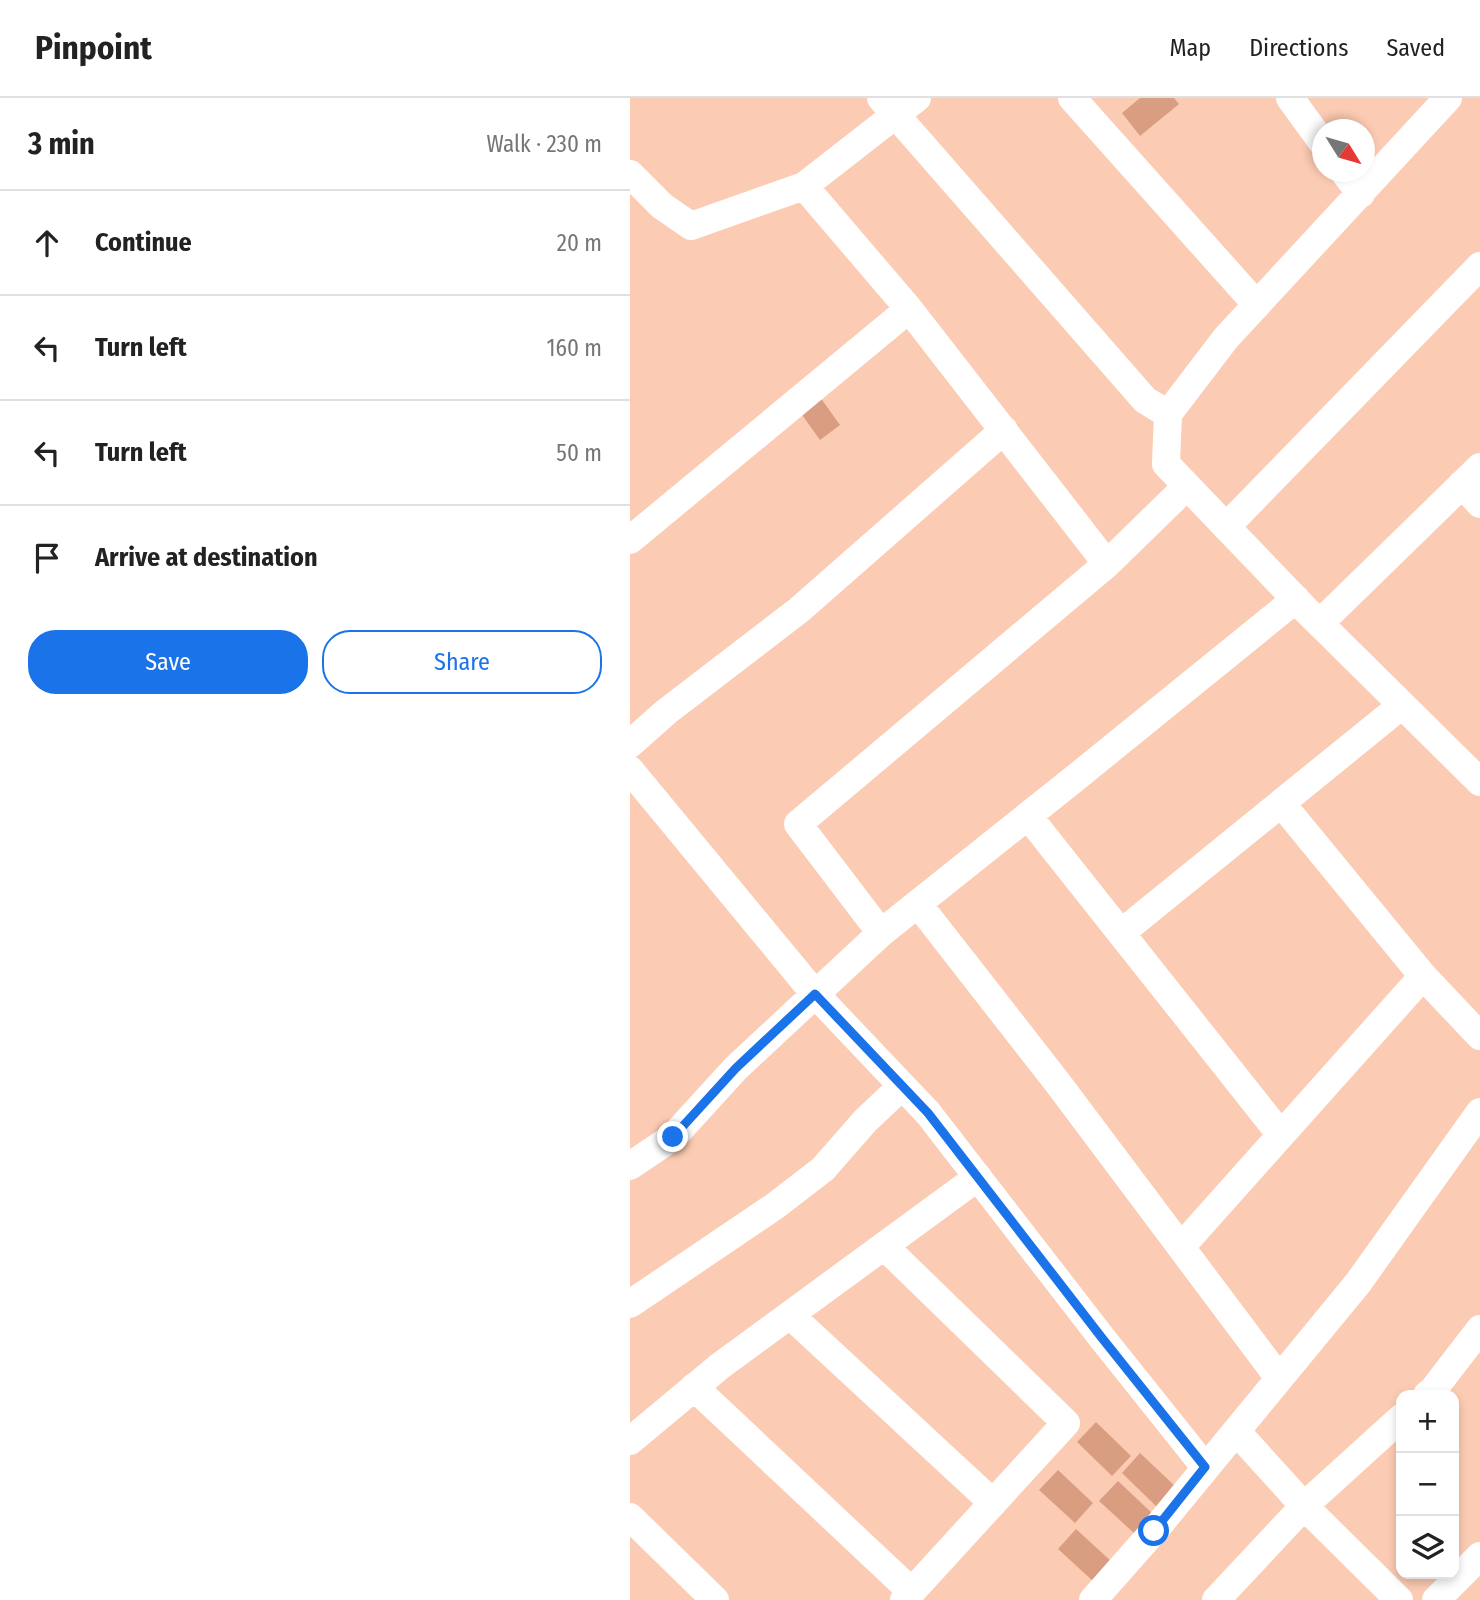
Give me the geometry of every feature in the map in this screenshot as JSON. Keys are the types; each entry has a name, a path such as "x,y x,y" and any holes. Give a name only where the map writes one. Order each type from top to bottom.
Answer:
{"street":[{"path":"630,174 662,206 691,226 804,186 888,107 917,98"},
{"path":"1072,98 1258,305"},
{"path":"1290,98 1312,128"},
{"path":"1448,98 1353,183 1258,305 1226,338 1168,414 1166,464 1296,599 1480,782"},
{"path":"888,107 1145,400 1168,414"},
{"path":"804,186 909,309 1107,564"},
{"path":"1226,527 1480,267"},
{"path":"630,540 909,309"},
{"path":"630,744 666,712 799,610 1004,430"},
{"path":"1320,623 1474,485"},
{"path":"881,933 798,824 1107,564 1187,486"},
{"path":"630,1166 673,1137 736,1068 881,933 1296,599"},
{"path":"1121,933 1402,705"},
{"path":"630,770 815,994 928,1113 1205,1467"},
{"path":"1281,803 1423,976 1480,1036"},
{"path":"1028,816 1281,1135"},
{"path":"918,904 1057,1082 1279,1378"},
{"path":"1181,1247 1423,976"},
{"path":"630,1304 775,1206 823,1169 865,1121 902,1086"},
{"path":"1093,1600 1154,1531 1358,1283 1480,1112"},
{"path":"630,1441 720,1366 978,1177"},
{"path":"694,1387 908,1596 1066,1423 884,1246"},
{"path":"790,1315 993,1503"},
{"path":"1433,1390 1480,1329"},
{"path":"1216,1600 1304,1506 1396,1423"},
{"path":"1236,1431 1304,1506 1399,1600"},
{"path":"630,1517 715,1600"},
{"path":"1436,1600 1480,1556"}],"building":[{"path":"1140,98 1174,98 1179,104 1140,136 1122,113"},
{"path":"815,390 840,425 820,440 795,405"},
{"path":"1096,1422 1131,1456 1112,1476 1077,1442"},
{"path":"1140,1453 1176,1487 1157,1507 1122,1473"},
{"path":"1058,1470 1093,1503 1075,1523 1039,1490"},
{"path":"1118,1481 1153,1514 1135,1534 1099,1501"},
{"path":"1076,1529 1112,1562 1094,1582 1058,1549"}],"route":[{"path":"673,1137 736,1068 815,994 928,1113 1205,1467 1154,1531"}]}
